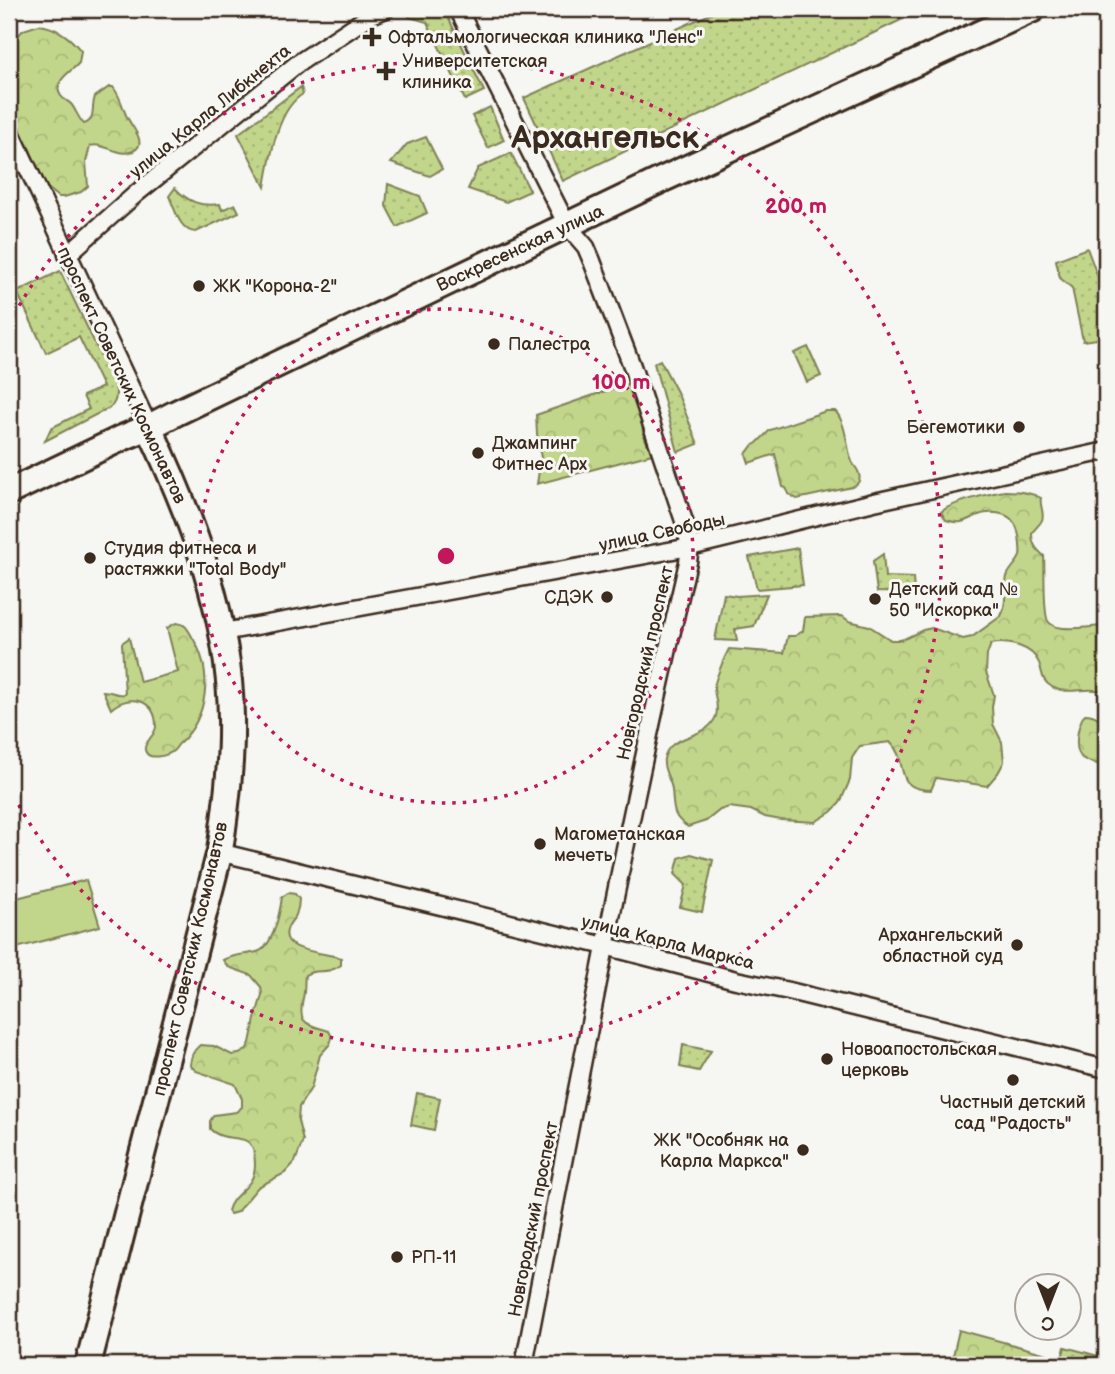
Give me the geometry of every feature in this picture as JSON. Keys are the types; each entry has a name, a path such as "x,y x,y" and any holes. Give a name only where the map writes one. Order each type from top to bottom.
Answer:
{"main road":[{"name":"Воскресенская улица","path":"9,492 567,225 1033,9"},
{"name":"проспект Советских Космонавтов","path":"88,1365 220,851 227,799 231,725 223,632 197,544 149,427"}],"street":[{"name":"улица Карла Либкнехта","path":"67,255 137,193 298,64 371,15 386,9"},
{"name":"Новгородский проспект","path":"458,9 567,225 586,247 632,366 685,524 690,547 634,799 524,1365"},
{"name":"проспект Советских Космонавтов","path":"9,128 149,427"},
{"name":"улица Свободы","path":"223,632 690,547 874,502 1106,451"},
{"name":"улица Карла Маркса","path":"220,851 1106,1069"}],"green space":[{"path":"409,9 444,9 484,91 465,100 427,22 409,17"},
{"path":"721,9 924,9 563,181 524,98"},
{"path":"39,25 63,34 81,51 79,63 60,82 59,91 82,122 84,124 90,120 95,97 113,87 139,140 138,148 128,153 90,146 86,162 88,186 81,192 64,197 59,197 44,185 14,123 9,103 9,46 23,30"},
{"path":"301,87 303,94 287,111 276,136 265,187 238,134"},
{"path":"490,107 504,140 488,148 472,116"},
{"path":"426,137 442,169 430,176 391,163 407,144"},
{"path":"511,153 530,191 506,202 468,189 478,168"},
{"path":"388,184 420,196 427,213 397,227 386,206"},
{"path":"175,188 195,202 220,204 222,210 235,204 239,212 196,232 190,231 179,219 169,196"},
{"path":"1087,248 1103,291 1105,338 1083,341 1072,288 1060,278 1056,260"},
{"path":"60,271 115,385 116,395 114,404 109,408 45,441 51,428 89,409 83,396 103,387 79,337 46,353 17,292"},
{"path":"808,347 821,376 807,382 794,353"},
{"path":"660,360 677,392 698,444 678,452 654,363"},
{"path":"626,384 637,401 643,434 652,454 537,484 541,458 536,415"},
{"path":"826,411 835,411 841,420 852,461 859,474 856,485 797,499 783,487 775,454 749,463 746,454 770,430"},
{"path":"1005,491 1028,493 1041,498 1043,517 1032,537 1035,546 1044,556 1048,621 1063,628 1106,626 1106,692 1058,690 1048,685 1036,657 1031,652 1012,644 991,644 986,672 994,695 993,724 1002,742 1004,762 987,786 936,778 931,790 919,789 906,780 896,750 890,742 860,746 852,758 850,780 840,803 815,822 781,820 765,817 751,810 729,807 720,810 706,821 688,827 683,823 674,811 664,759 673,744 705,729 716,716 714,686 729,649 784,653 788,636 795,636 803,631 805,617 842,616 849,621 869,626 891,640 904,639 932,628 963,639 972,637 1001,616 1006,579 1020,555 1018,530 1012,520 1002,514 987,513 953,522 946,520 941,512 962,502"},
{"path":"798,548 803,585 757,589 749,557"},
{"path":"883,554 885,577 913,578 914,593 877,592 873,561"},
{"path":"724,594 767,594 754,626 735,629 737,641 715,640"},
{"path":"176,623 187,628 200,653 204,666 205,694 197,721 189,732 173,751 162,756 153,756 145,750 156,727 152,710 133,700 111,709 103,691 125,694 122,643 129,638 140,682 178,672 167,628"},
{"path":"1085,714 1094,716 1104,726 1106,768 1084,759 1079,753 1077,735"},
{"path":"691,854 713,860 702,912 680,907 686,885 675,874 679,858"},
{"path":"86,880 100,926 9,950 9,900"},
{"path":"288,893 295,894 299,899 296,915 287,930 287,938 291,943 306,950 341,958 341,965 336,968 305,975 301,1007 301,1014 306,1022 329,1031 332,1037 330,1044 320,1055 311,1088 299,1107 298,1121 303,1141 295,1162 285,1173 258,1187 237,1212 230,1214 230,1205 248,1185 254,1173 254,1152 246,1141 217,1134 210,1129 210,1121 214,1115 236,1112 242,1107 242,1099 235,1084 196,1071 190,1062 200,1045 214,1046 232,1055 246,1050 262,995 261,987 251,975 228,967 223,960 263,949 275,929 282,897"},
{"path":"683,1045 711,1051 699,1071 680,1067"},
{"path":"417,1093 440,1098 434,1130 411,1125"},
{"path":"959,1330 1054,1356 1052,1365 971,1365 952,1360"},
{"path":"1065,1347 1106,1358 1106,1365 1060,1365"}],"place":[{"name":"Офтальмологическая клиника \"Ленс\"","path":"372,37"},
{"name":"Университетская клиника","path":"386,71"},
{"name":"ЖК \"Корона-2\"","path":"199,286"},
{"name":"Палестра","path":"494,344"},
{"name":"Бегемотики","path":"1019,427"},
{"name":"Джампинг Фитнес Арх","path":"478,453"},
{"name":"Студия фитнеса и растяжки \"Total Body\"","path":"90,558"},
{"name":"СДЭК","path":"607,597"},
{"name":"Детский сад № 50 \"Искорка\"","path":"875,599"},
{"name":"Магометанская мечеть","path":"540,844"},
{"name":"Архангельский областной суд","path":"1017,945"},
{"name":"Новоапостольская церковь","path":"827,1059"},
{"name":"Частный детский сад \"Радость\"","path":"1013,1080"},
{"name":"ЖК \"Особняк на Карла Маркса\"","path":"803,1150"},
{"name":"РП-11","path":"397,1257"}],"district":[{"name":"Архангельск","path":"605,137"}]}
